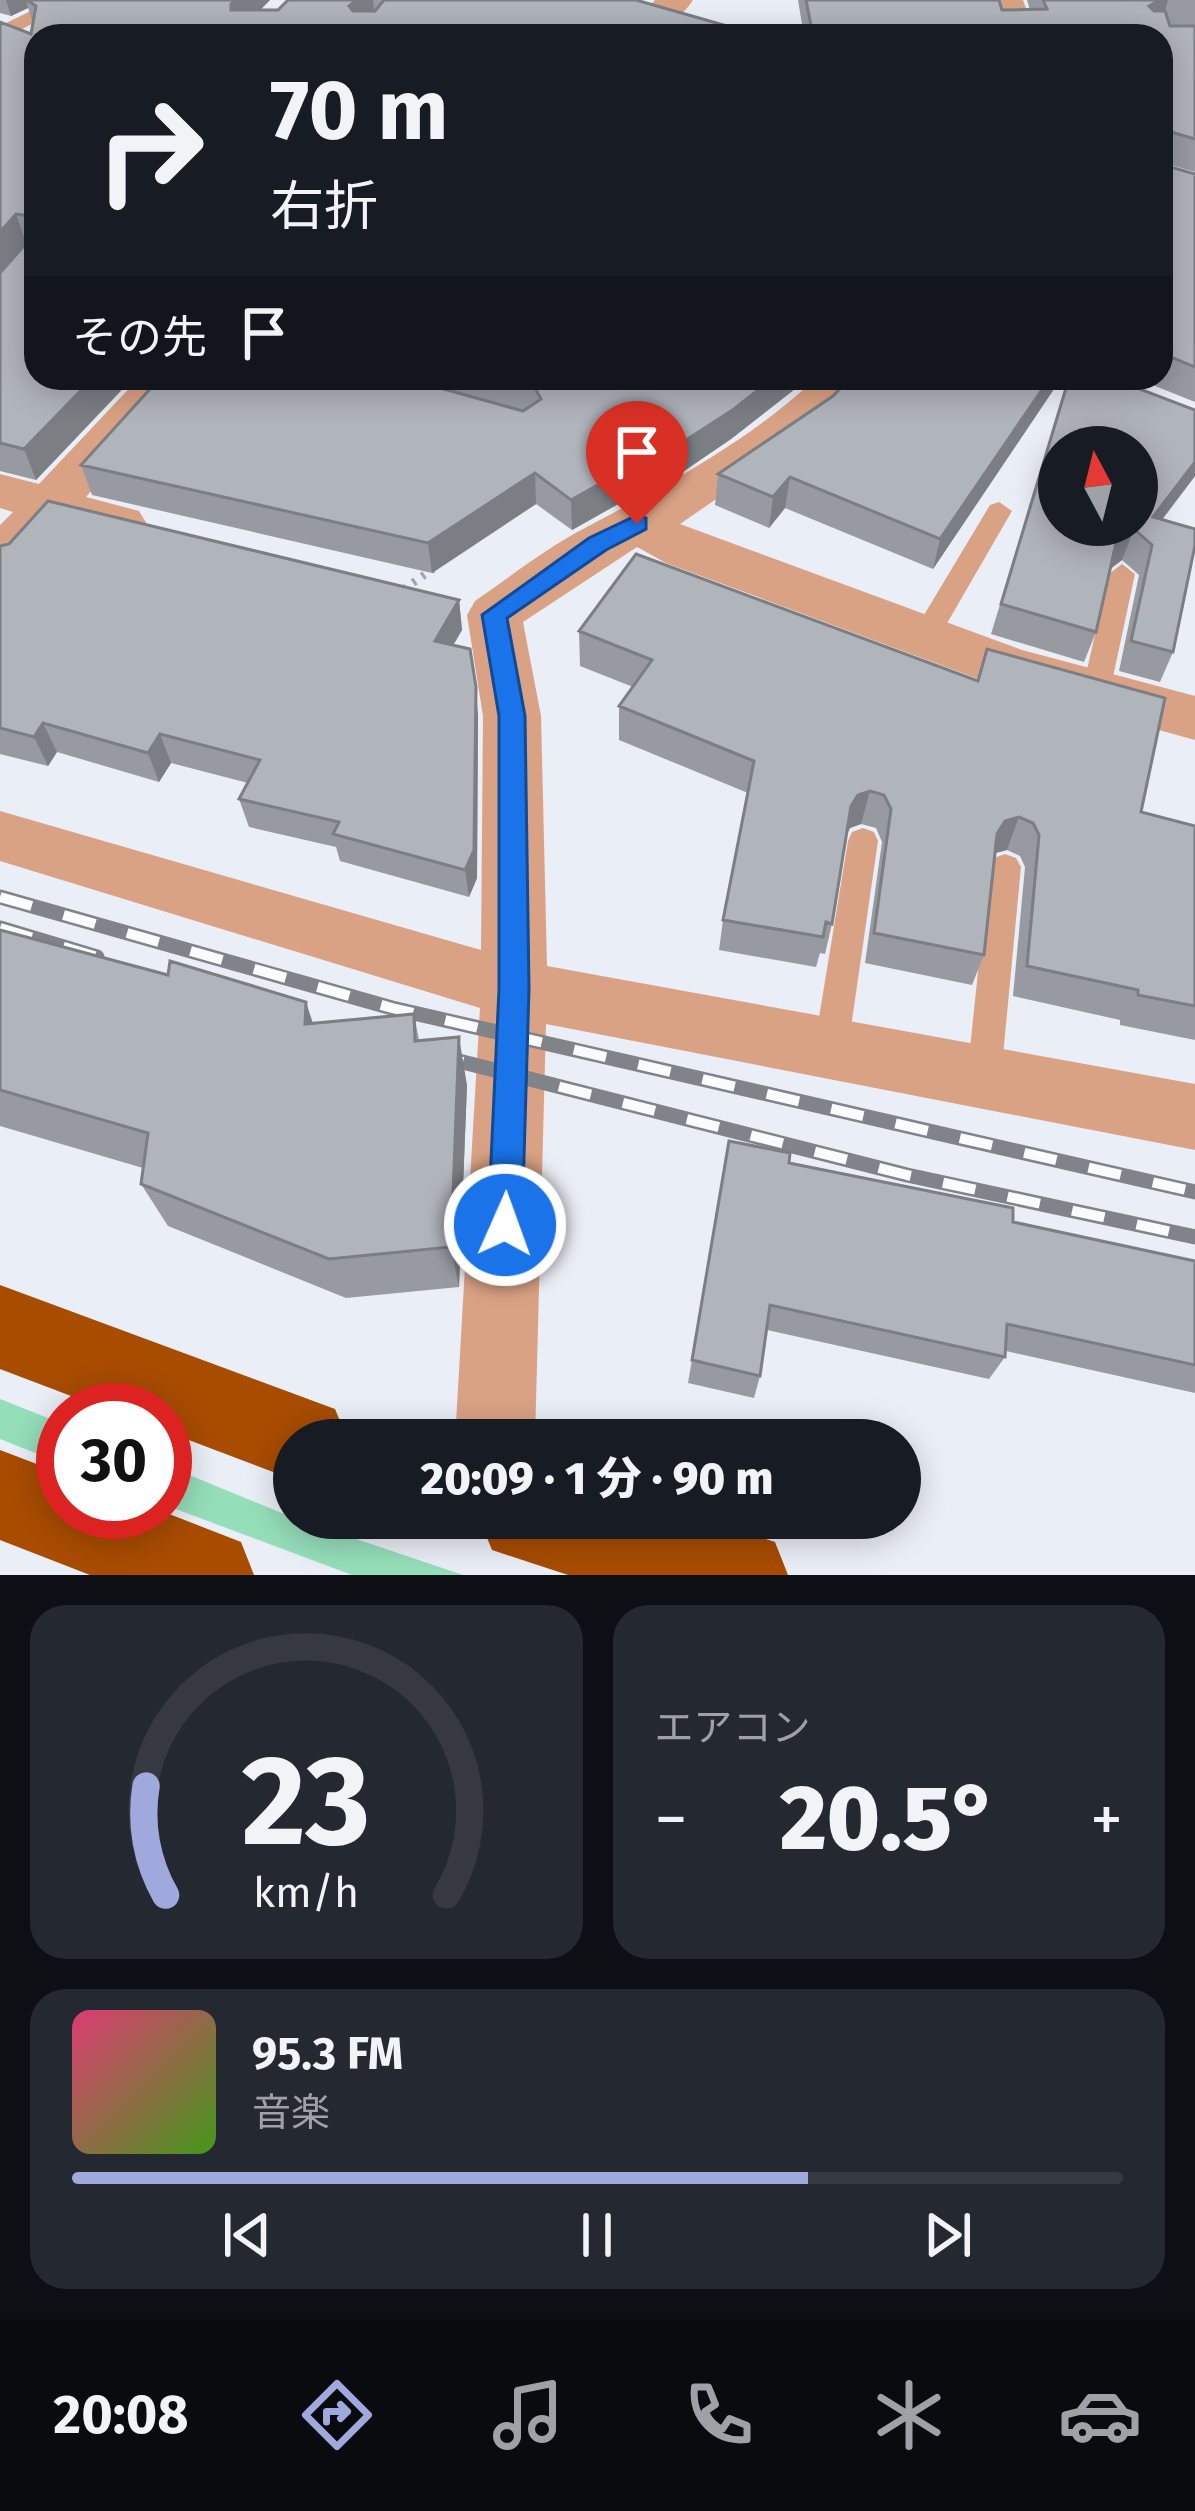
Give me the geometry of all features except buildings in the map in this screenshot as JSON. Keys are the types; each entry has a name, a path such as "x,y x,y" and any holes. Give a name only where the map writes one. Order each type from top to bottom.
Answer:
{"highway":[{"path":"0,1327 273,1428"},
{"path":"0,1495 208,1575"},
{"path":"604,1539 742,1575"}],"street":[{"path":"0,558 23,499 152,390"},
{"path":"494,615 598,544 683,501 752,455 832,390"},
{"path":"23,499 158,532"},
{"path":"637,524 685,550 1012,669 1195,718"},
{"path":"423,576 494,615"},
{"path":"494,615 512,716 514,989 496,1419"},
{"path":"0,836 514,989 1195,1117"}],"lane":[{"path":"31,24 67,0"},
{"path":"925,637 999,511"},
{"path":"1096,691 1123,574"},
{"path":"831,1048 863,841"},
{"path":"984,1077 1006,867"}],"green space":[{"path":"0,1399 36,1413 36,1453 0,1439"},
{"path":"192,1476 273,1509 273,1539 356,1539 463,1575 352,1575 192,1515"}],"railway":[{"path":"0,897 392,1008 1195,1192"},
{"path":"0,928 97,957"},
{"path":"431,1054 907,1175 1195,1237"}],"route":[{"path":"505,1225 514,989 512,716 494,615 598,544 637,524"}]}
